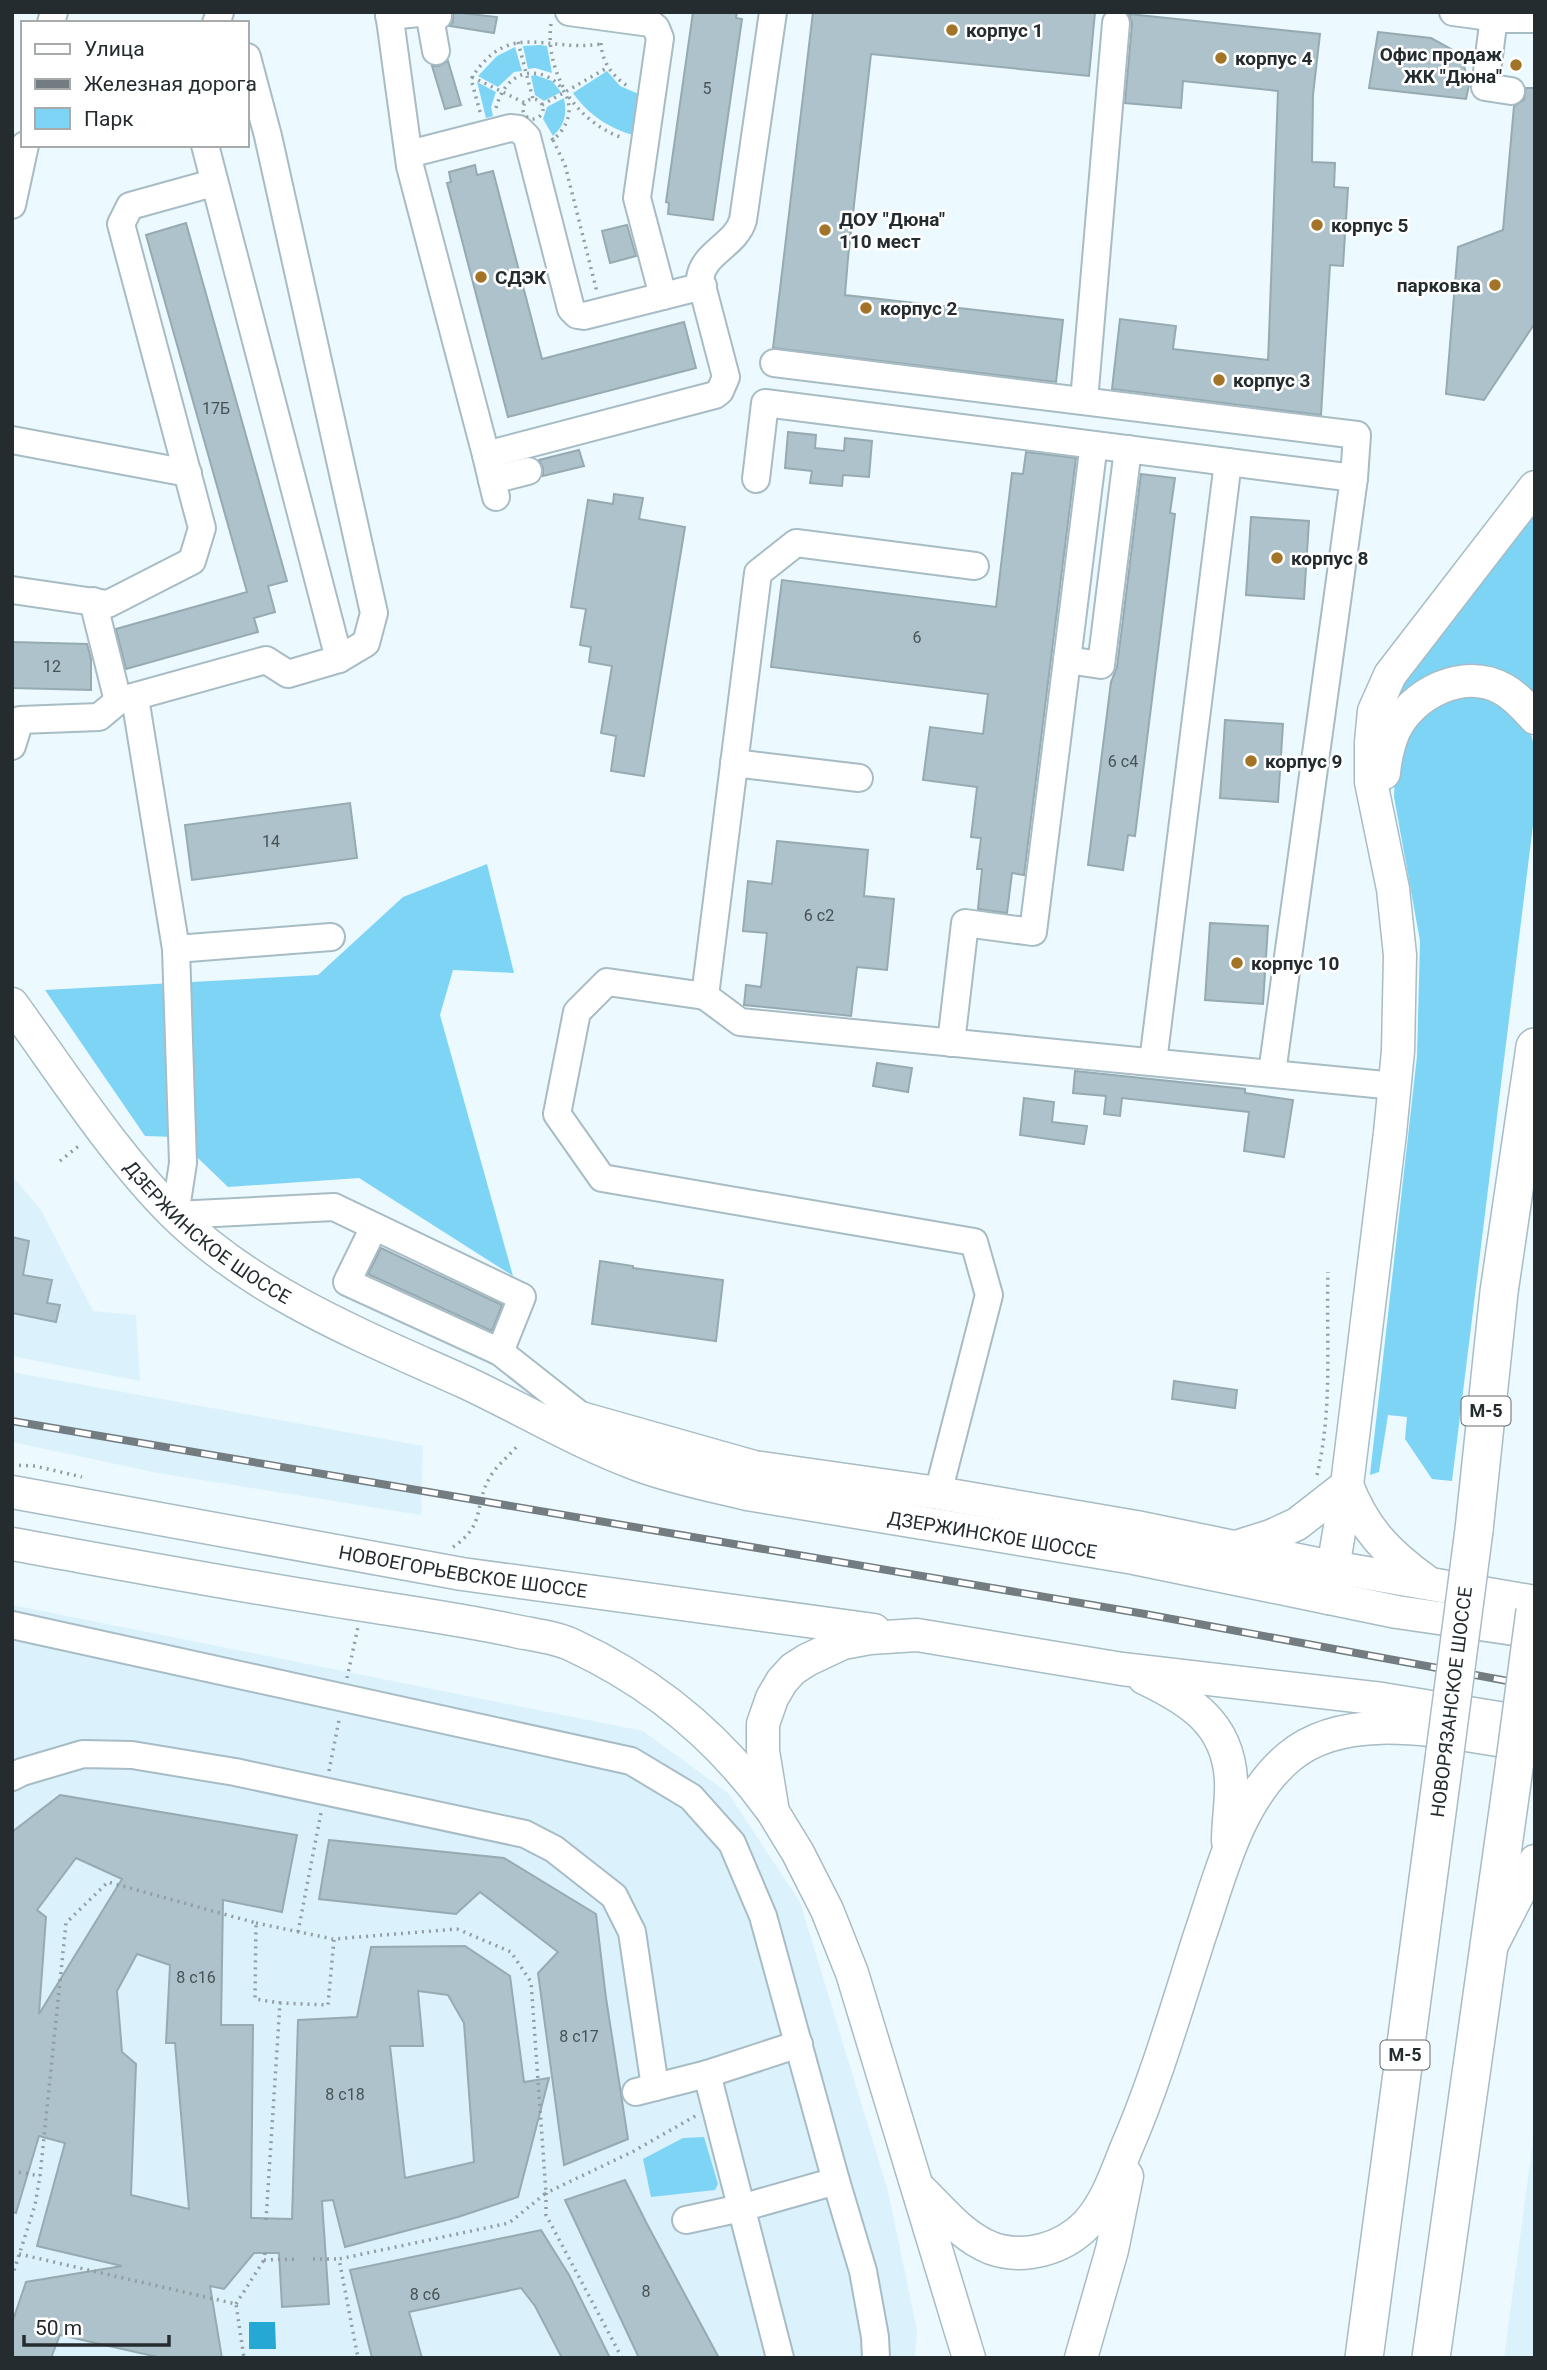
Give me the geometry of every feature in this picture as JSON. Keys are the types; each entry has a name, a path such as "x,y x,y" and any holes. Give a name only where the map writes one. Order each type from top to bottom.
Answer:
{"highway":[{"name":"НОВОРЯЗАНСКОЕ ШОССЕ","path":"1364,2358 1474,1530 1499,1292 1535,1046"},
{"path":"1431,2358 1486,1958 1525,1753 1535,1611"}],"main road":[{"path":"1328,1598 1332,1567 1331,1482 1395,1086 1400,955 1394,889 1371,782 1374,711 1390,675 1535,487"},
{"path":"1381,834 1385,769 1394,732 1410,708 1426,695 1445,685 1462,681 1482,681 1503,688 1521,701 1535,718"},
{"name":"ДЗЕРЖИНСКОЕ ШОССЕ","path":"12,1004 118,1147 175,1215 228,1259 294,1301 381,1346 639,1465 700,1483 808,1490 938,1493 1136,1527 1332,1567 1535,1602"},
{"name":"ДЗЕРЖИНСКОЕ ШОССЕ","path":"468,1384 754,1467 808,1490 1397,1612 1535,1632"},
{"path":"1235,1548 1297,1524 1331,1482"},
{"path":"1331,1482 1354,1503 1380,1542 1398,1560 1430,1584"},
{"name":"НОВОЕГОРЬЕВСКОЕ ШОССЕ","path":"12,1492 462,1574 917,1635"},
{"path":"12,1545 362,1605 444,1616 568,1643 631,1675 675,1707 715,1742 747,1776 773,1812 798,1853 840,1939 970,2358"},
{"path":"773,1812 763,1751 763,1724 772,1698 782,1681 807,1660 843,1643 870,1638 917,1635 1122,1669 1382,1699 1535,1724"},
{"path":"1122,1669 1172,1692 1191,1704 1208,1718 1219,1736 1227,1756 1231,1781 1228,1852"},
{"path":"919,2189 963,2231 990,2248 1019,2255 1045,2250 1066,2241 1088,2223 1108,2193 1139,2120 1228,1852 1245,1813 1272,1774 1290,1756 1318,1741 1344,1732 1378,1727 1407,1728 1525,1753"},
{"path":"1486,1958 1535,1860"},
{"path":"1081,2358 1112,2250 1139,2120"}],"street":[{"path":"491,478 720,391 726,377 702,286 702,268 707,260 733,239 743,220 773,12"},
{"path":"1453,12 1535,19"},
{"path":"436,51 433,14 389,14 409,154 491,478"},
{"path":"560,16 650,23 656,28 660,38 637,198 663,296"},
{"path":"1500,18 1485,87 1511,90"},
{"path":"1084,401 1116,23"},
{"path":"12,746 20,720 99,717 127,699 266,660 288,674 339,659 366,643 374,613 268,136 248,61"},
{"path":"409,154 510,128 519,129 527,137 571,309 577,315 602,312 702,286"},
{"path":"12,205 25,147"},
{"path":"205,147 339,659"},
{"path":"12,590 108,604 192,561 202,528 121,223 130,206 213,183"},
{"path":"774,363 1357,435 1354,478 1272,1073"},
{"path":"756,479 765,403 1354,478"},
{"path":"12,440 188,473"},
{"path":"1067,660 1101,665 1128,449"},
{"path":"951,1042 965,923 1033,932 1092,460"},
{"path":"1153,1062 1228,462"},
{"path":"491,478 528,471"},
{"path":"705,996 758,573 796,543 975,566"},
{"path":"93,601 127,699 176,949 183,1163 175,1215 334,1207 522,1297 500,1352"},
{"path":"734,763 859,778"},
{"path":"176,949 331,937"},
{"path":"938,1493 989,1295 974,1242 602,1178 557,1114 577,1012 607,982 705,996 740,1022 1395,1086"},
{"path":"374,1227 347,1282 500,1352 586,1420"},
{"path":"12,1625 631,1761 691,1797 732,1843 763,1916 863,2271 876,2337 876,2358"},
{"path":"12,1777 83,1754 132,1755 235,1772 525,1834 554,1849 614,1896 632,1932 645,2089 707,2074 799,2044"},
{"path":"707,2074 780,2358"},
{"path":"686,2220 741,2208 836,2180"}],"path":[{"path":"553,140 564,130 570,112 550,43 560,16"},
{"path":"606,18 602,27 601,44 608,67 614,76 631,89 652,93"},
{"path":"472,77 494,52 518,42 540,40 588,46 601,44"},
{"path":"518,42 533,99"},
{"path":"542,105 608,67"},
{"path":"493,132 501,91 516,76 535,72 553,78 575,106 600,127 629,140 645,143"},
{"path":"472,77 525,103"},
{"path":"472,77 493,132"},
{"path":"546,128 565,165 602,312"},
{"path":"1328,1272 1326,1341 1329,1384 1325,1443 1331,1482"},
{"path":"450,1549 465,1538 477,1521 483,1491 491,1475 519,1444"},
{"path":"12,1465 35,1466 86,1478"},
{"path":"298,1931 320,1815"},
{"path":"12,2277 40,2176 66,1923 108,1882 256,1923 334,1939 457,1929 511,1952 531,1982 546,2215 622,2358"},
{"path":"256,1923 255,1999 328,2005 334,1939"},
{"path":"266,2220 280,2003"},
{"path":"313,2259 339,2259 509,2223 546,2193 634,2151 702,2112"},
{"path":"12,2171 40,2176"},
{"path":"244,2358 236,2304 264,2260 265,2253"},
{"path":"19,2254 236,2304"},
{"path":"264,2260 299,2259"},
{"path":"339,2259 358,2358"}],"shaded area":[{"path":"12,1176 41,1210 93,1311 136,1315 140,1381 12,1356"},
{"path":"12,1372 423,1446 421,1515 158,1473 12,1442"},
{"path":"12,1605 643,1731 728,1793 800,1902 888,2191 917,2330 915,2358 12,2358"},
{"path":"1535,2125 1535,2358 1504,2358"},
{"path":"249,2322 275,2322 276,2349 249,2349"}],"green space":[{"path":"523,46 547,46 552,73 535,68 528,69"},
{"path":"515,47 522,71 514,72 498,87 478,76 497,56"},
{"path":"607,71 620,86 641,95 641,137 602,121 586,109 573,93"},
{"path":"531,76 552,81 561,92 544,101 535,95"},
{"path":"477,82 496,92 491,107 493,116 486,118"},
{"path":"564,98 564,119 553,136 543,119 547,107"},
{"path":"1535,503 1535,698 1474,671 1460,667 1448,668 1417,683 1400,698 1386,716 1396,685"},
{"path":"1488,694 1516,714 1529,730 1536,764 1535,809 1452,1481 1432,1479 1405,1439 1407,1417 1388,1415 1379,1472 1370,1475 1417,1056 1420,941 1394,797 1395,767 1406,731 1441,696"},
{"path":"487,864 514,973 453,970 440,1015 513,1276 359,1178 228,1187 176,1137 145,1136 45,990 318,975 403,897"},
{"path":"704,2137 718,2184 715,2190 651,2197 643,2159 683,2138"}],"building":[{"path":"453,12 497,17 494,33 450,26"},
{"path":"693,12 737,12 736,18 742,19 713,220 668,214 669,203 666,202"},
{"path":"813,12 1095,12 1089,76 871,54 848,258 845,295 1063,320 1056,382 773,348"},
{"path":"1129,14 1320,34 1313,95 1312,162 1335,163 1334,187 1348,188 1343,266 1330,265 1321,415 1112,389 1120,319 1176,326 1173,349 1268,360 1278,91 1183,81 1181,108 1125,103 1132,24"},
{"path":"1378,32 1431,38 1451,49 1464,66 1469,85 1466,99 1369,88"},
{"path":"448,61 461,105 445,109 432,66"},
{"name":"парковка","path":"1526,88 1535,88 1535,323 1484,400 1446,394 1458,247 1503,230 1514,106 1524,100"},
{"path":"475,165 477,175 493,171 542,359 684,322 696,368 508,417 447,183 451,182 449,172"},
{"path":"186,223 287,581 268,586 275,612 254,618 258,632 126,669 116,629 247,592 146,235"},
{"path":"627,225 636,256 610,263 602,231"},
{"path":"788,432 816,435 815,448 844,451 845,438 872,441 869,477 843,475 842,486 810,483 812,471 785,468"},
{"path":"579,450 584,466 543,476 539,460"},
{"path":"1026,452 1076,458 1024,875 1012,873 1007,913 978,909 982,869 977,869 981,838 971,837 977,787 923,780 930,727 983,734 988,694 771,667 782,580 996,607 1012,473 1023,474"},
{"path":"1141,474 1175,478 1170,513 1175,514 1135,836 1128,835 1123,870 1088,865 1111,682 1117,667"},
{"path":"614,494 643,498 639,519 685,527 644,776 611,771 616,736 601,733 612,666 589,662 591,647 580,645 586,609 571,607 588,500 613,504"},
{"name":"корпус 8","path":"1251,517 1309,521 1304,599 1246,595"},
{"path":"12,642 87,644 91,659 91,690 12,688"},
{"name":"корпус 9","path":"1225,720 1283,724 1278,802 1220,798"},
{"path":"350,803 357,858 192,880 185,825"},
{"path":"777,841 868,850 864,896 894,899 887,970 857,967 851,1016 744,1005 746,985 761,987 767,933 743,931 748,881 772,884"},
{"name":"корпус 10","path":"1210,923 1268,926 1263,1004 1205,1000"},
{"path":"877,1063 912,1068 908,1092 873,1086"},
{"path":"1075,1071 1245,1089 1245,1093 1293,1100 1284,1157 1244,1151 1249,1112 1122,1098 1120,1116 1104,1114 1106,1096 1073,1093"},
{"path":"1024,1098 1054,1102 1052,1122 1087,1126 1084,1144 1020,1135"},
{"path":"12,1237 29,1241 23,1275 52,1280 47,1303 60,1305 56,1322 12,1313"},
{"path":"381,1248 502,1305 492,1331 368,1274"},
{"path":"600,1261 723,1280 716,1341 592,1324"},
{"path":"1174,1381 1237,1390 1235,1408 1172,1399"},
{"path":"60,1795 297,1835 282,1912 223,1900 221,2025 253,2025 251,2218 292,2219 298,2020 357,2017 371,1947 465,1946 510,1976 524,2082 549,2078 518,2197 458,2217 345,2247 333,2200 322,2201 329,2304 282,2307 279,2253 254,2253 224,2289 210,2286 222,2358 162,2358 60,2335 51,2358 12,2358 12,2323 26,2282 122,2266 37,2246 65,2143 39,2136 16,2213 12,2212 12,1832","holes":["76,1858 122,1879 39,2014 46,1917 37,1910","137,1954 170,1965 166,2043 175,2043 189,2209 131,2195 136,2064 122,2052 117,1991","418,1991 448,1995 464,2023 474,2162 405,2178 390,2046 423,2046"]},
{"path":"329,1840 504,1858 596,1914 628,2139 564,2165 538,1973 558,1952 480,1892 456,1914 319,1899"},
{"path":"625,2180 719,2358 639,2358 565,2200"},
{"path":"541,2230 569,2275 610,2358 562,2358 535,2306 521,2288 409,2312 422,2358 372,2358 350,2270"}],"railway":[{"path":"12,1421 1145,1614 1535,1686"}],"place":[{"name":"корпус 1","path":"952,30"},
{"name":"корпус 4","path":"1221,58"},
{"name":"Офис продаж ЖК \"Дюна\"","path":"1516,65"},
{"name":"корпус 5","path":"1317,225"},
{"name":"ДОУ \"Дюна\" 110 мест","path":"825,230"},
{"name":"СДЭК","path":"481,277"},
{"name":"парковка","path":"1495,285"},
{"name":"корпус 2","path":"866,308"},
{"name":"корпус 3","path":"1219,380"},
{"name":"корпус 8","path":"1277,558"},
{"name":"корпус 9","path":"1251,761"},
{"name":"корпус 10","path":"1237,963"}]}
